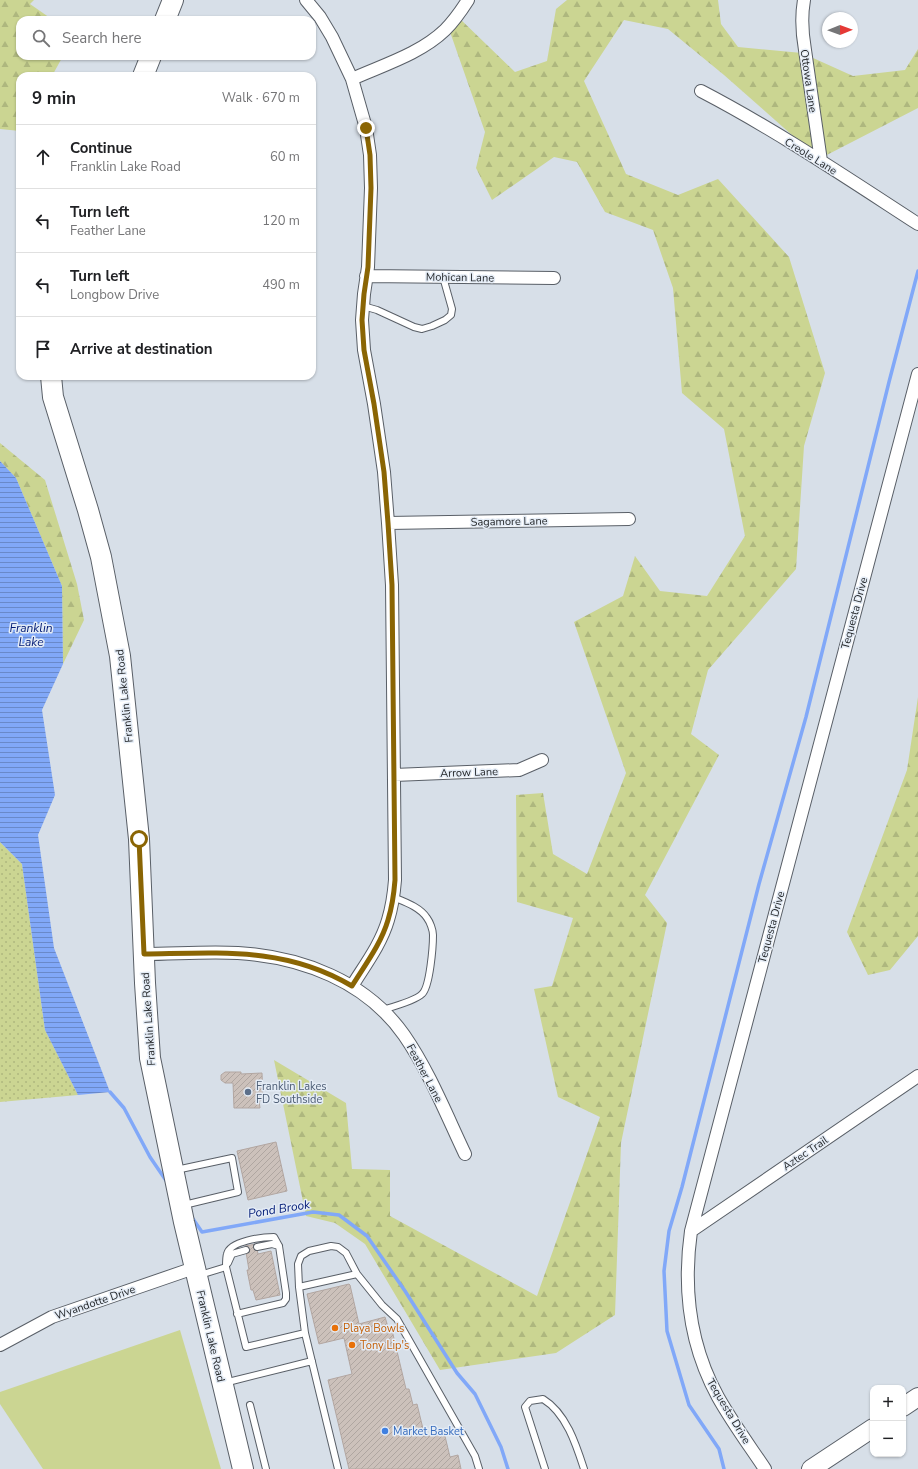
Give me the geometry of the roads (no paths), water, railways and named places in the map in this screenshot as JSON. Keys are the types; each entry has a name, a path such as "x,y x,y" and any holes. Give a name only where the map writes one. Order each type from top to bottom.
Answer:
{"main road":[{"path":"167,16 173,0"},
{"path":"145,72 149,60"},
{"name":"Franklin Lake Road","path":"51,380 54,397 101,557 120,656 139,839 150,1058 171,1164 185,1210 195,1272 243,1469"},
{"path":"906,1406 918,1397"},
{"path":"811,1469 870,1430"}],"street":[{"path":"306,0 332,37 352,78 366,128 370,155 371,188 368,267 363,306 364,350 384,472 392,585 395,880 388,921 379,942 352,986"},
{"path":"352,78 419,49 430,42 446,30 468,0"},
{"name":"Ottowa Lane","path":"804,0 801,17 802,35 821,161"},
{"name":"Creole Lane","path":"701,91 730,106 821,161 918,224"},
{"name":"Mohican Lane","path":"366,276 554,278"},
{"name":"Tequesta Drive","path":"765,1469 718,1396 706,1372 699,1351 693,1329 688,1298 688,1258 691,1231 918,374"},
{"name":"Sagamore Lane","path":"388,523 629,519"},
{"name":"Arrow Lane","path":"394,775 519,770 542,760"},
{"name":"Feather Lane","path":"144,954 237,953 265,956 293,962 323,972 352,986 382,1010 403,1034 419,1058 465,1154"},
{"name":"Aztec Trail","path":"691,1231 918,1076"},
{"name":"Wyandotte Drive","path":"0,1345 52,1317 195,1272"}],"lane":[{"path":"363,306 377,310 414,327 422,328 432,326 445,320 451,315 452,308 443,277"},
{"path":"382,1010 409,1001 422,994 428,986 432,952 433,933 427,918 415,908 393,897"},
{"path":"171,1164 194,1166 232,1158 238,1192 202,1201 185,1210"},
{"path":"237,1314 283,1303 286,1298 279,1246 274,1237 265,1237 234,1244 227,1253 226,1267 237,1314 246,1347 305,1333"},
{"path":"257,1247 272,1244 279,1246"},
{"path":"338,1469 305,1333 298,1287 298,1264 301,1256 309,1251 331,1246 338,1247 346,1253 357,1274 382,1305 397,1318 475,1456 479,1469"},
{"path":"226,1267 232,1254 246,1250"},
{"path":"195,1272 226,1267"},
{"path":"298,1287 357,1274"},
{"path":"222,1383 312,1361"},
{"path":"545,1469 525,1407 530,1401 543,1399 550,1404 565,1423 578,1449 584,1469"},
{"path":"250,1405 266,1469"}],"water":[{"name":"Franklin Lake","path":"0,461 16,478 62,586 63,664 42,710 55,795 38,835 54,948 110,1092 78,1095 45,1030 22,864 0,842"}],"waterway":[{"path":"724,1469 719,1449 689,1405 667,1331 664,1271 669,1231 682,1187 759,884 806,717 918,271"},
{"name":"Pond Brook","path":"110,1092 124,1108 150,1157 167,1182"},
{"name":"Pond Brook","path":"191,1216 202,1232 313,1212 339,1215 367,1236 405,1291 457,1373 475,1394 501,1447 508,1469"}],"place":[{"name":"Franklin Lakes FD Southside","path":"248,1092"},
{"name":"Playa Bowls","path":"335,1328"},
{"name":"Tony Lip's","path":"352,1345"},
{"name":"Market Basket","path":"385,1431"}]}
